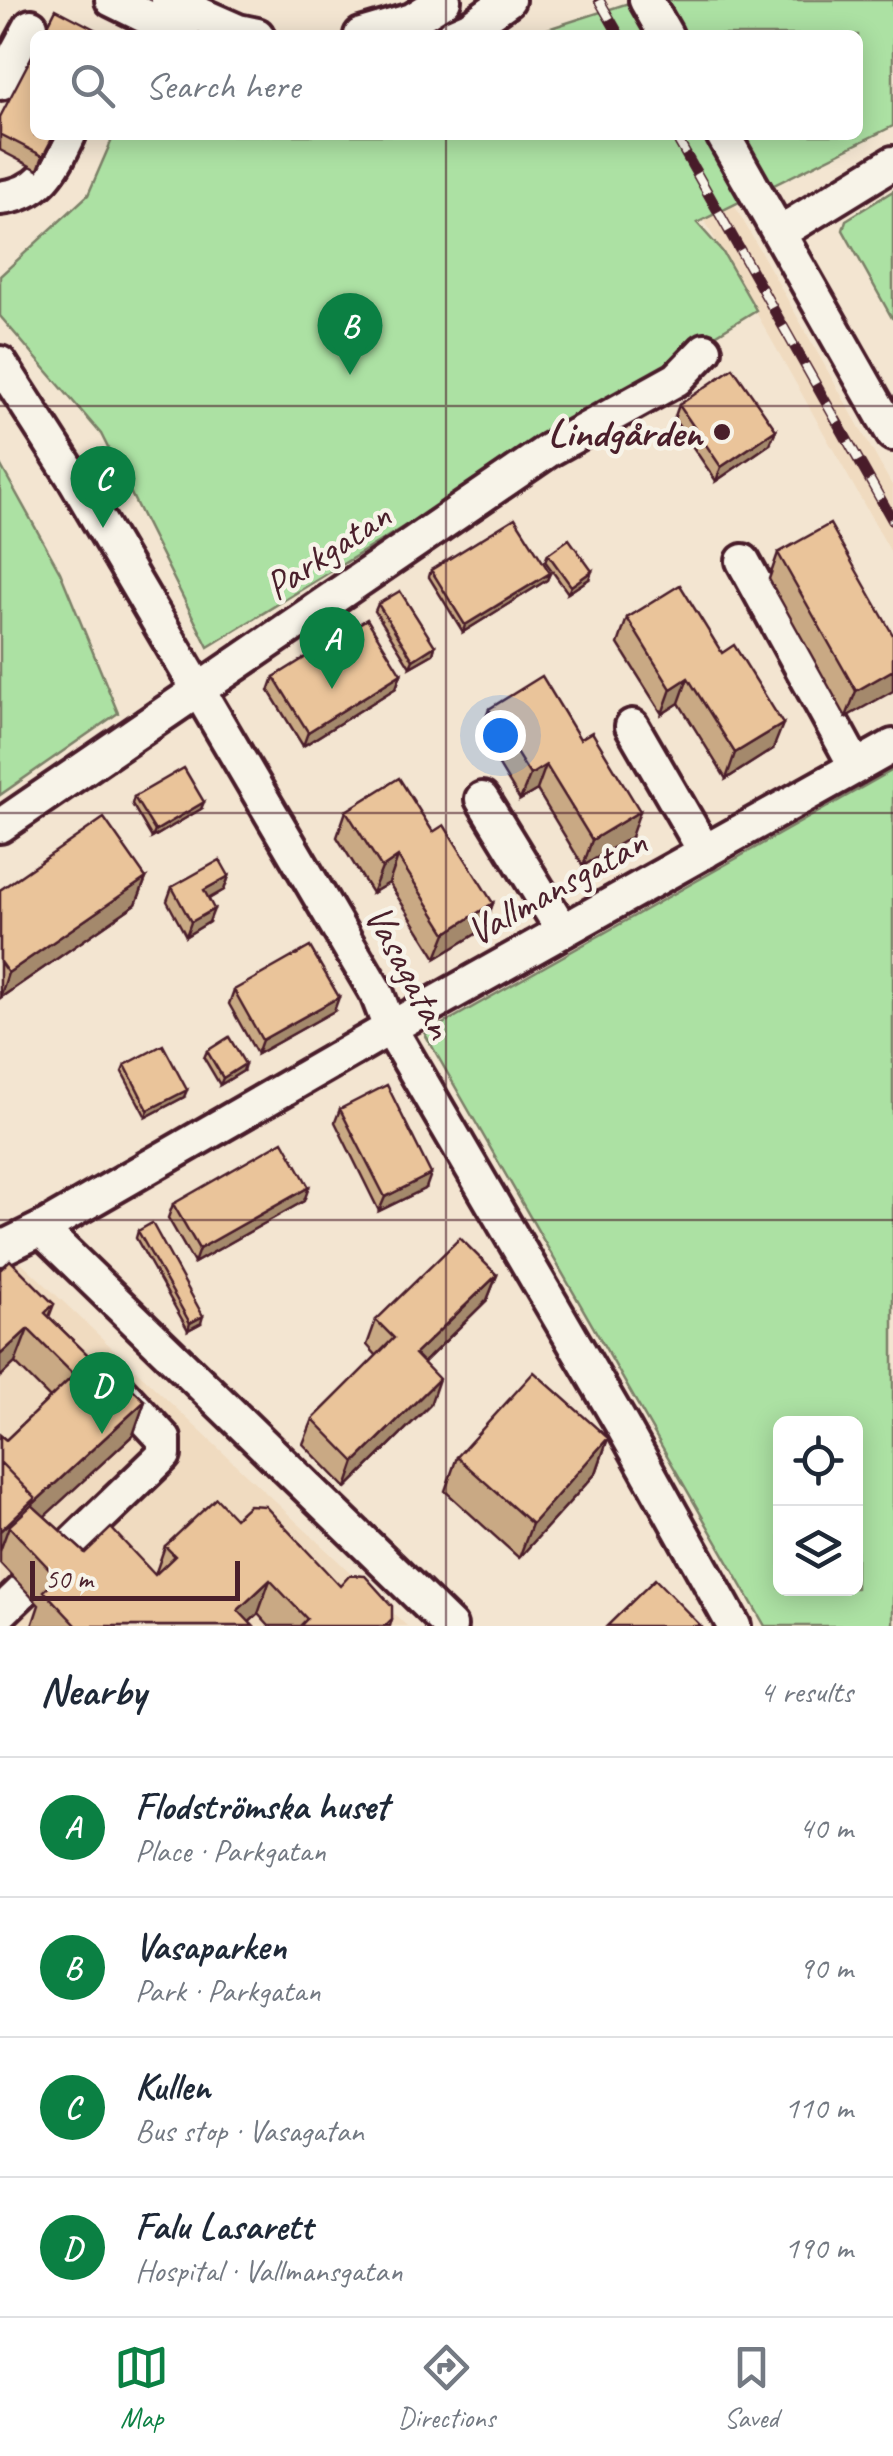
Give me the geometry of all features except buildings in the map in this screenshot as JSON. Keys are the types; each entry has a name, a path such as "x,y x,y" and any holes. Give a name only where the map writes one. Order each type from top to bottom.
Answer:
{"street":[{"path":"112,0 173,30"},
{"path":"168,0 236,30"},
{"path":"378,30 412,20 444,0"},
{"path":"464,30 508,0"},
{"path":"646,0 663,30"},
{"path":"0,83 31,26"},
{"path":"0,198 20,196 49,177 67,140"},
{"path":"726,140 893,434"},
{"path":"779,232 893,163"},
{"name":"Parkgatan","path":"0,826 550,450 677,378 705,350"},
{"name":"Vasagatan","path":"0,362 75,480 378,994 390,1028 622,1425 734,1626"},
{"path":"743,561 856,767"},
{"path":"632,726 705,852"},
{"name":"Vallmansgatan","path":"0,1249 42,1230 390,1028 893,746"},
{"path":"482,799 563,932"},
{"path":"42,1230 450,1626"},
{"path":"0,1613 164,1455 164,1439 89,1359"}],"shaded area":[{"path":"698,140 893,487 893,556 695,204"},
{"path":"0,1242 407,1626 0,1626"}],"green space":[{"path":"638,0 893,0 893,126 697,223 722,251 756,310 208,647 101,434 0,316 0,276 88,195 112,140 863,140 863,30 545,30"},
{"path":"893,191 892,318 843,230 846,220"},
{"path":"0,464 60,572 118,713 0,795"},
{"path":"893,770 893,1626 765,1626 425,1034"}],"railway":[{"path":"599,0 616,30"},
{"path":"678,140 893,521"}],"place":[{"name":"Vasaparken","path":"350,375"},
{"name":"Lindgården","path":"722,432"},
{"name":"Kullen","path":"103,528"},
{"name":"Flodströmska huset","path":"332,689"},
{"name":"Falu Lasarett","path":"102,1434"}]}
